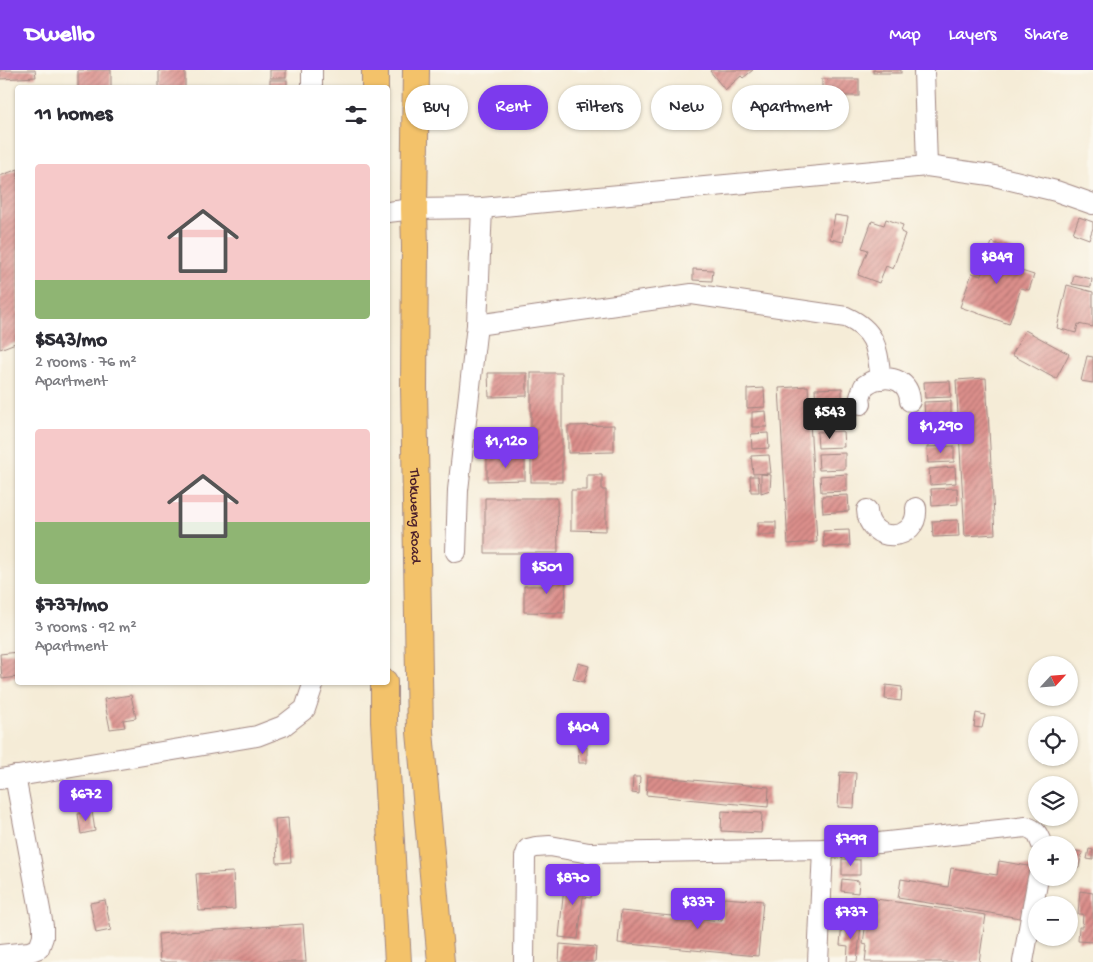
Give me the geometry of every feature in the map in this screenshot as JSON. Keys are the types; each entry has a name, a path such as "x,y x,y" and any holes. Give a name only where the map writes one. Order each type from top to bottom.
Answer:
{"main road":[{"path":"375,70 375,85"},
{"name":"Tlokweng Road","path":"416,70 414,387 420,732 441,962"},
{"path":"384,685 384,721 398,962"}],"street":[{"path":"312,70 312,85"},
{"path":"924,70 926,166"},
{"path":"390,212 414,209 482,208 926,166 990,175 1056,191 1093,204"},
{"path":"456,552 458,490 477,325 482,208"},
{"path":"477,325 692,294 846,317 854,320 867,330 872,337 878,355 880,380"},
{"path":"860,404 860,397 864,386 874,380 894,379 903,383 910,394 910,401"},
{"path":"867,510 867,515 873,528 884,535 903,534 913,525 916,508"},
{"path":"0,955 29,952 39,948 43,937 43,926 8,778 257,736 283,726 305,708 313,685"},
{"path":"524,962 525,857 528,849 536,847 550,846 589,853 823,849 1026,827 1032,828 1039,836"},
{"path":"818,962 823,849"},
{"path":"1023,962 1037,886"}],"building":[{"path":"0,70 35,70 36,77 0,79"},
{"path":"78,70 111,70 111,85 78,85"},
{"path":"159,70 185,70 185,85 159,85"},
{"path":"270,70 286,70 286,78 270,78"},
{"path":"753,70 743,78 741,76 725,90 710,71"},
{"path":"873,70 901,70 901,73 873,73"},
{"path":"822,79 859,79 859,96 849,96 849,85 822,85"},
{"path":"270,80 287,80 287,85 270,85"},
{"path":"15,170 15,343 0,349 0,176"},
{"path":"835,215 848,217 843,242 830,239"},
{"path":"1079,217 1093,222 1089,239 1073,233"},
{"path":"886,219 903,225 901,232 905,234 893,269 886,266 879,283 858,275 868,250 862,248 872,221 884,225"},
{"path":"992,242 1016,251 1014,257 1022,260 1018,270 1034,275 1029,290 1021,288 1009,324 960,307 972,273 981,276"},
{"path":"693,269 713,270 712,281 693,280"},
{"path":"1074,275 1092,279 1091,287 1072,284"},
{"path":"1067,285 1093,292 1093,327 1078,324 1076,333 1057,328"},
{"path":"1025,330 1069,354 1056,379 1012,355"},
{"path":"1087,356 1093,357 1093,383 1081,381"},
{"path":"488,373 527,373 527,396 489,397"},
{"path":"531,373 562,373 562,482 531,482"},
{"path":"986,378 995,534 965,536 956,380"},
{"path":"950,381 951,397 925,398 924,382"},
{"path":"808,386 817,542 788,544 779,388"},
{"path":"764,388 765,407 747,408 747,389"},
{"path":"842,388 842,404 816,405 815,389"},
{"path":"951,401 951,417 925,419 924,402"},
{"path":"842,408 843,425 816,426 816,410"},
{"path":"766,411 767,427 752,427 752,412"},
{"path":"952,423 953,440 927,441 926,425"},
{"path":"614,425 614,452 568,453 568,426"},
{"path":"843,431 844,447 818,448 817,432"},
{"path":"768,433 769,448 752,449 751,434"},
{"path":"954,446 954,462 928,463 927,447"},
{"path":"845,453 845,469 819,470 818,454"},
{"path":"769,455 771,473 753,474 751,456"},
{"path":"487,457 525,457 525,480 487,481"},
{"path":"955,467 956,483 930,485 929,469"},
{"path":"761,474 771,475 770,490 761,493"},
{"path":"847,474 847,491 821,492 820,476"},
{"path":"587,475 602,475 602,490 606,490 606,531 571,530 571,490 587,490"},
{"path":"750,476 758,476 759,492 751,492"},
{"path":"957,488 958,504 932,506 931,489"},
{"path":"848,495 849,511 823,513 822,496"},
{"path":"485,498 557,498 558,553 485,553"},
{"path":"958,520 959,536 933,537 932,521"},
{"path":"758,522 776,522 776,535 758,535"},
{"path":"849,530 850,546 824,547 823,531"},
{"path":"549,570 566,570 565,613 524,612 524,586 549,586"},
{"path":"15,652 15,677 2,679 0,654"},
{"path":"578,663 589,666 584,682 573,679"},
{"path":"886,685 902,687 901,701 885,699"},
{"path":"131,695 136,718 123,720 125,727 110,729 104,699"},
{"path":"976,713 985,715 982,728 974,727"},
{"path":"578,747 587,747 587,763 579,763"},
{"path":"840,772 856,773 854,808 838,807"},
{"path":"648,776 769,787 768,807 646,795"},
{"path":"633,777 640,777 639,794 632,793"},
{"path":"92,811 95,831 81,834 78,814"},
{"path":"722,811 762,813 761,833 721,831"},
{"path":"288,818 291,862 277,863 275,819"},
{"path":"1089,849 1093,850 1093,860 1087,859"},
{"path":"1078,851 1082,852 1078,868"},
{"path":"842,859 860,860 860,875 842,875"},
{"path":"999,861 1028,866 1028,886 1031,886 1028,896 1026,919 898,898 901,879 948,887 951,868 997,875"},
{"path":"233,872 235,909 199,911 196,874"},
{"path":"565,877 593,881 591,898 583,897 578,939 559,937"},
{"path":"842,879 859,881 858,893 841,891"},
{"path":"1080,891 1093,893 1093,942 1078,941 1079,927 1082,927 1083,914 1078,914"},
{"path":"724,898 763,901 758,956 618,943 621,911 722,921"},
{"path":"854,898 865,899 863,922 851,921"},
{"path":"869,898 986,915 979,962 865,962 867,945 863,944"},
{"path":"105,900 111,930 96,933 90,903"},
{"path":"842,923 861,925 857,962 847,962 848,946 840,945"},
{"path":"303,924 306,962 160,962 158,934"},
{"path":"560,944 596,947 595,962 559,962"}]}
